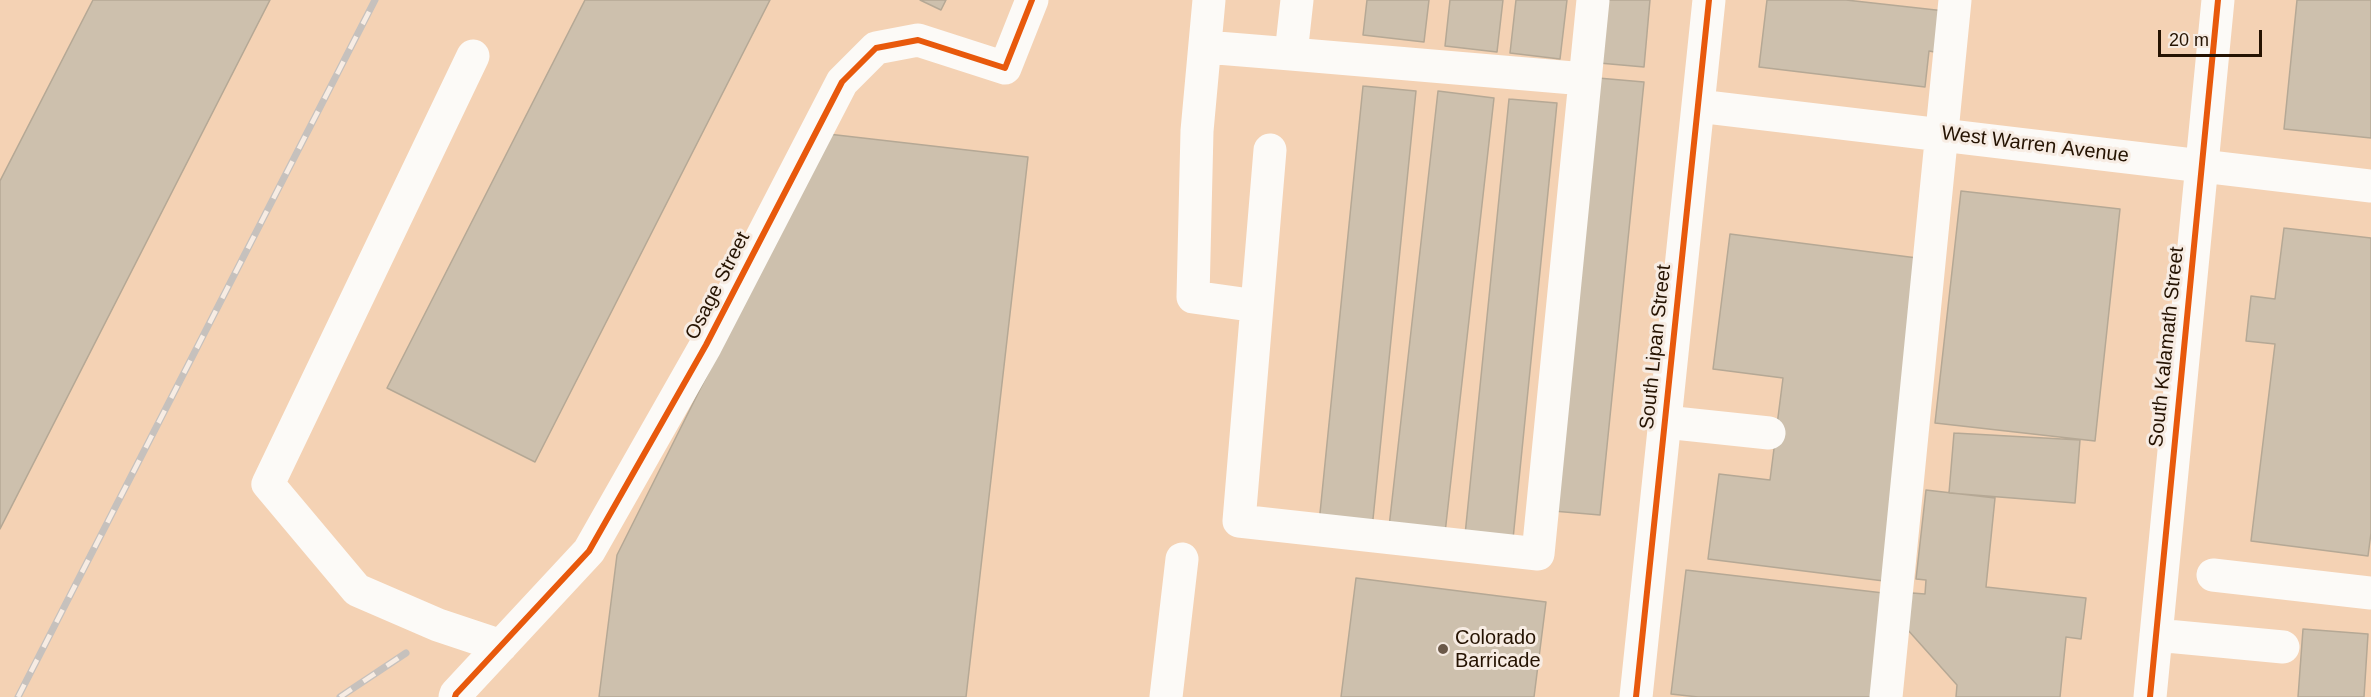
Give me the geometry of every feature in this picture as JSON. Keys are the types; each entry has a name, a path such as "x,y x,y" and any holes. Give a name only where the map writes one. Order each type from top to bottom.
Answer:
{"street":[{"name":"Osage Street","path":"455,697 589,551 706,345 842,82 876,48 918,40 1005,68 1032,0"},
{"path":"1209,0 1197,131 1192,297 1257,306"},
{"path":"1291,54 1297,0"},
{"path":"1270,150 1239,521 1538,554 1593,0"},
{"name":"South Lipan Street","path":"1636,697 1709,0"},
{"path":"1886,697 1955,0"},
{"name":"South Kalamath Street","path":"2150,697 2218,0"},
{"path":"1205,47 1585,79"},
{"path":"473,56 268,484 357,590 438,625 501,646"},
{"name":"West Warren Avenue","path":"1698,106 2371,186"},
{"path":"1665,422 1769,433"},
{"path":"1166,697 1182,559"},
{"path":"2213,575 2371,593"},
{"path":"2156,634 2283,647"}],"shaded area":[{"path":"0,0 2371,0 2371,697 0,697"}],"building":[{"path":"93,0 270,0 0,529 0,181"},
{"path":"585,0 770,0 535,462 387,388"},
{"path":"920,0 946,0 941,10"},
{"path":"1367,0 1429,0 1424,42 1363,35"},
{"path":"1450,0 1503,0 1497,52 1445,46"},
{"path":"1516,0 1567,0 1560,59 1510,53"},
{"path":"1605,0 1650,0 1644,67 1599,63"},
{"path":"1767,0 1846,0 1945,11 1940,53 1929,51 1925,87 1759,67"},
{"path":"2297,0 2371,0 2371,138 2284,129"},
{"path":"1598,78 1644,82 1600,515 1553,511"},
{"path":"1363,86 1416,91 1372,529 1319,523"},
{"path":"1438,91 1494,98 1445,533 1389,527"},
{"path":"1509,99 1557,103 1513,539 1465,535"},
{"path":"828,134 1028,157 966,697 599,697 617,555"},
{"path":"1961,191 2120,209 2095,441 1935,423"},
{"path":"2284,228 2371,238 2371,533 2368,556 2251,541 2275,344 2246,341 2251,296 2275,299"},
{"path":"1730,234 1925,259 1884,581 1708,559 1719,474 1770,480 1783,378 1713,369"},
{"path":"1954,433 2080,440 2075,503 1949,493"},
{"path":"1926,490 1995,498 1986,587 2086,598 2081,639 2066,637 2060,697 1956,697 1957,685 1907,629 1912,593 1925,594 1926,580 1916,579"},
{"path":"1686,570 1892,594 1879,697 1698,697 1671,694"},
{"name":"Colorado Barricade","path":"1356,578 1546,602 1534,697 1341,697"},
{"path":"2303,629 2368,634 2364,697 2298,697"}],"railway":[{"path":"18,697 375,0"},
{"path":"340,697 406,653"}],"cycle path":[{"path":"455,697 589,551 706,345 842,82 876,48 918,40 1005,68 1032,0"},
{"path":"1636,697 1709,0"},
{"path":"2150,697 2218,0"}],"place":[{"name":"Colorado Barricade","path":"1443,649"}]}
